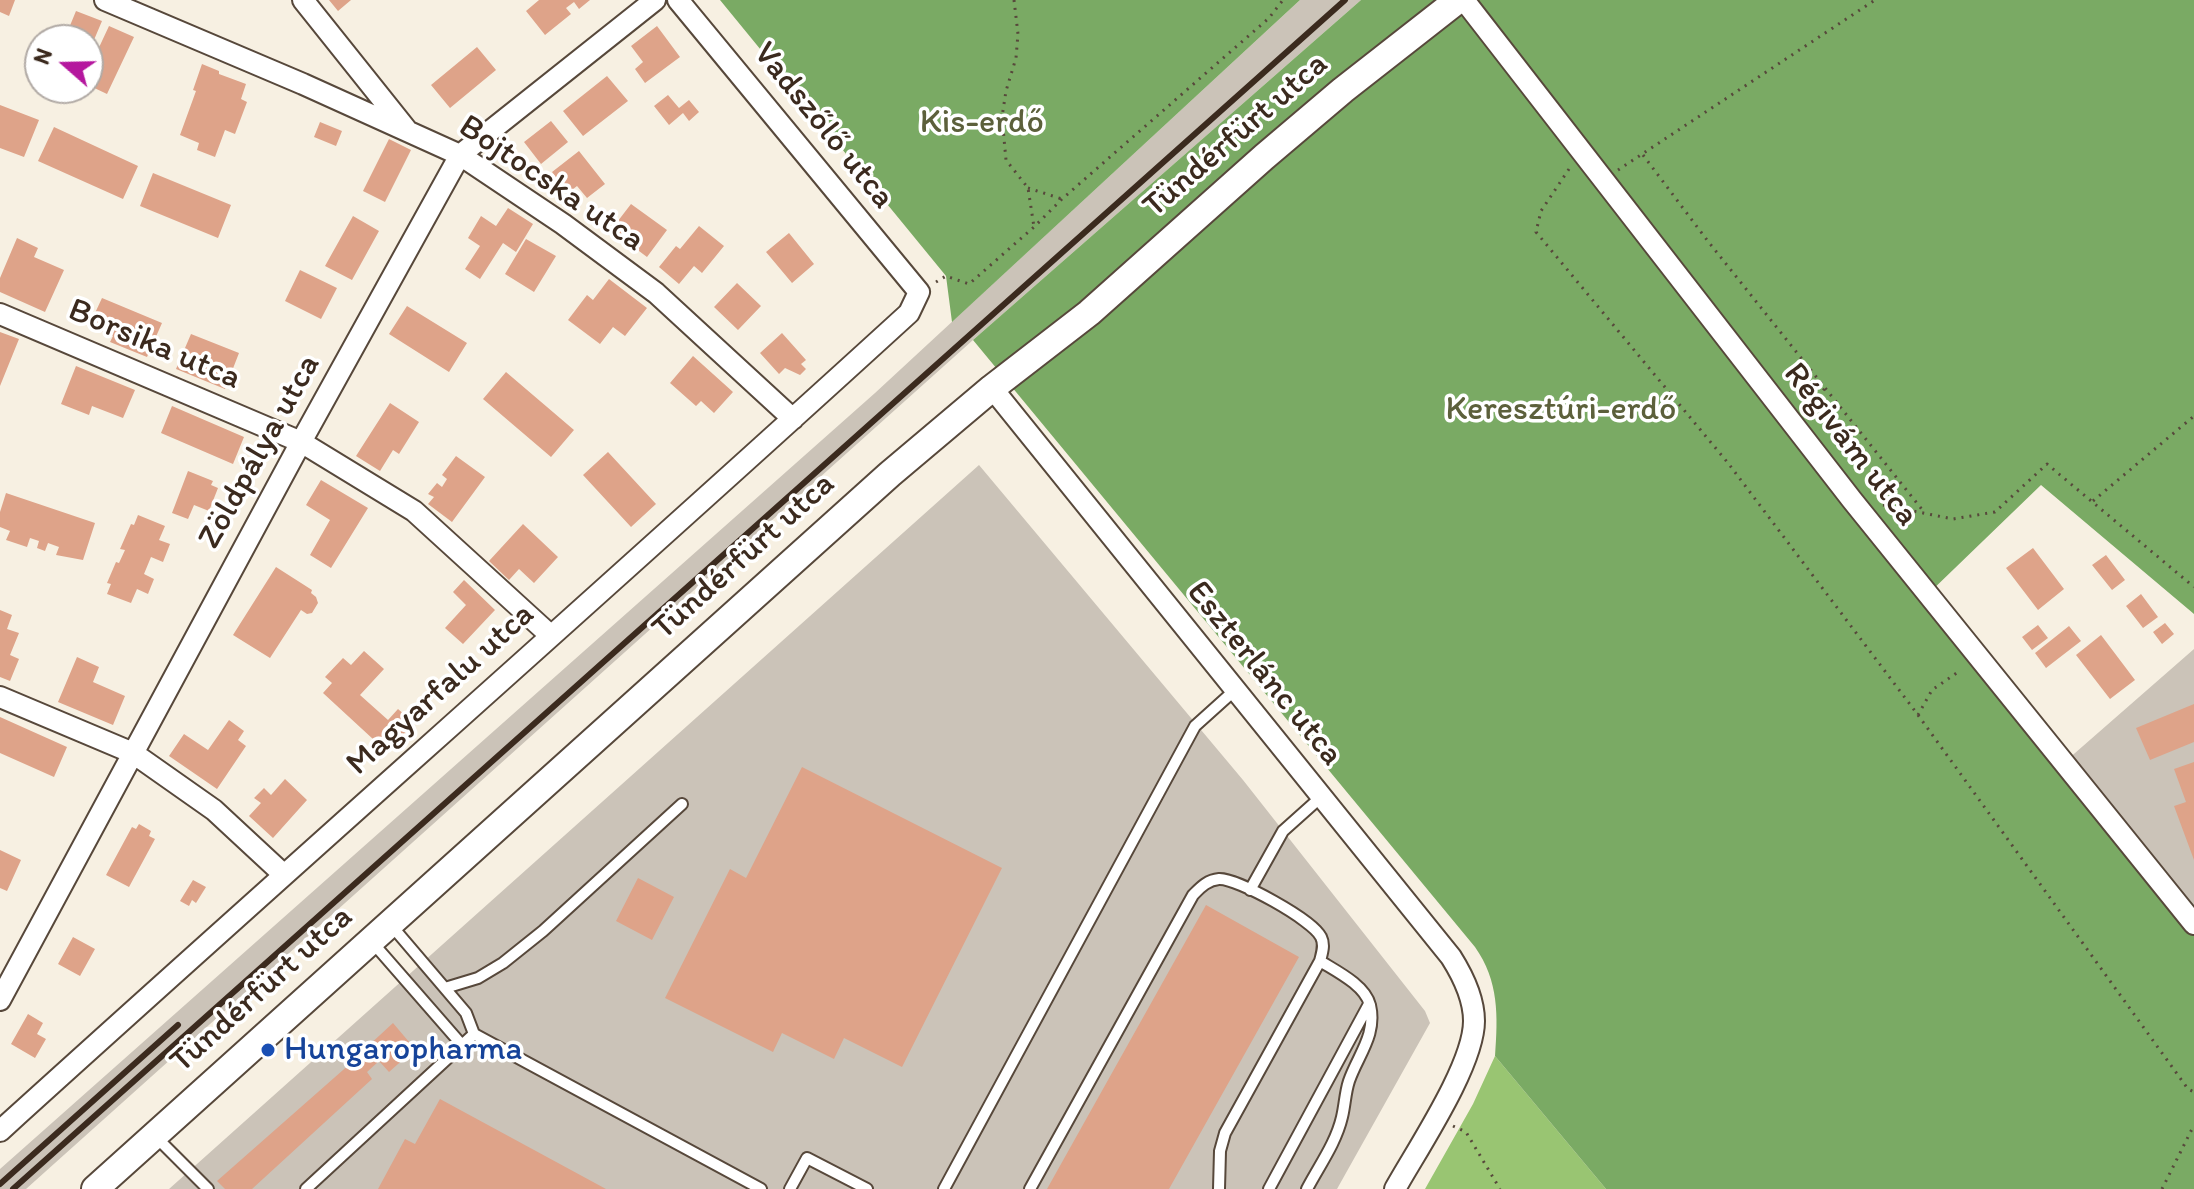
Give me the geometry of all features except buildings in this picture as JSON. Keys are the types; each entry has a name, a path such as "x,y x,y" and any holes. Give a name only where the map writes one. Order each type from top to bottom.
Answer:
{"street":[{"name":"Bojtocska utca","path":"105,0 460,155 563,224 656,293 793,419"},
{"path":"303,0 409,132"},
{"name":"Zöldpálya utca","path":"0,1000 301,442 460,155 655,0"},
{"name":"Vadszőlő utca","path":"678,0 919,292"},
{"name":"Régivám utca","path":"1461,0 1852,500 2194,924"},
{"name":"Tündérfürt utca","path":"95,1189 890,474 992,388 1089,313 1343,90 1461,0"},
{"name":"Magyarfalu utca","path":"0,1131 793,419 909,313 919,292"},
{"name":"Borsika utca","path":"0,314 301,442 414,511 550,635"},
{"name":"Eszterlánc utca","path":"992,388 1451,957 1462,975 1473,1008 1473,1031 1468,1055 1434,1118"},
{"path":"0,697 133,753 214,810 283,874"},
{"path":"1395,1189 1434,1118"}],"lane":[{"path":"944,1189 1195,726 1235,690"},
{"path":"1250,890 1283,831 1321,797"},
{"path":"445,988 478,978 503,963 543,931 682,804"},
{"path":"1030,1189 1193,895 1203,884 1219,879 1236,882 1310,923 1320,936 1323,948 1320,961 1225,1133 1220,1151 1219,1189"},
{"path":"381,933 445,988 466,1013 474,1034 761,1189"},
{"path":"381,933 462,1045"},
{"path":"1307,1189 1336,1137 1350,1079 1367,1044 1371,1025 1365,995 1320,961"},
{"path":"1269,1189 1369,1004"},
{"path":"306,1189 474,1034"},
{"path":"154,1135 208,1189"},
{"path":"790,1189 807,1158 867,1189"}],"path":[{"path":"1014,0 1018,34 1016,58 1002,117 1006,160 1028,188 1034,227"},
{"path":"919,292 946,276 969,284 1269,18 1283,0"},
{"path":"1603,180 1875,0"},
{"path":"1584,155 1573,163 1541,211 1536,232 1728,463 1918,715 2188,1089 2194,1092"},
{"path":"1643,155 1924,512"},
{"path":"1028,188 1062,199"},
{"path":"1793,424 1826,387"},
{"path":"2093,501 2194,416"},
{"path":"1852,500 1953,519 1995,512 2047,464 2194,587"},
{"path":"1918,715 1932,690 1970,664 1976,653"},
{"path":"1434,1118 1466,1132 1500,1189"},
{"path":"2162,1189 2194,1125"}],"shaded area":[{"path":"1300,0 1361,0 973,340 26,1189 0,1189 0,1169 875,393"},
{"path":"979,465 1243,780 1425,1011 1430,1023 1337,1189 169,1189"},
{"path":"2194,649 2194,935 2059,767"}],"green space":[{"name":"Kis-erdő","path":"720,0 1300,0 952,322 946,276"},
{"name":"Keresztúri-erdő","path":"1361,0 2194,0 2194,614 2041,485 1926,596 2194,935 2194,1189 1606,1189 1495,1056 1497,1027 1493,986 1475,947 973,340"},
{"path":"1495,1056 1606,1189 1425,1189 1473,1104"}],"railway":[{"path":"13,1189 1345,0"},
{"path":"0,1184 178,1025"}],"place":[{"name":"Hungaropharma","path":"268,1050"}]}
